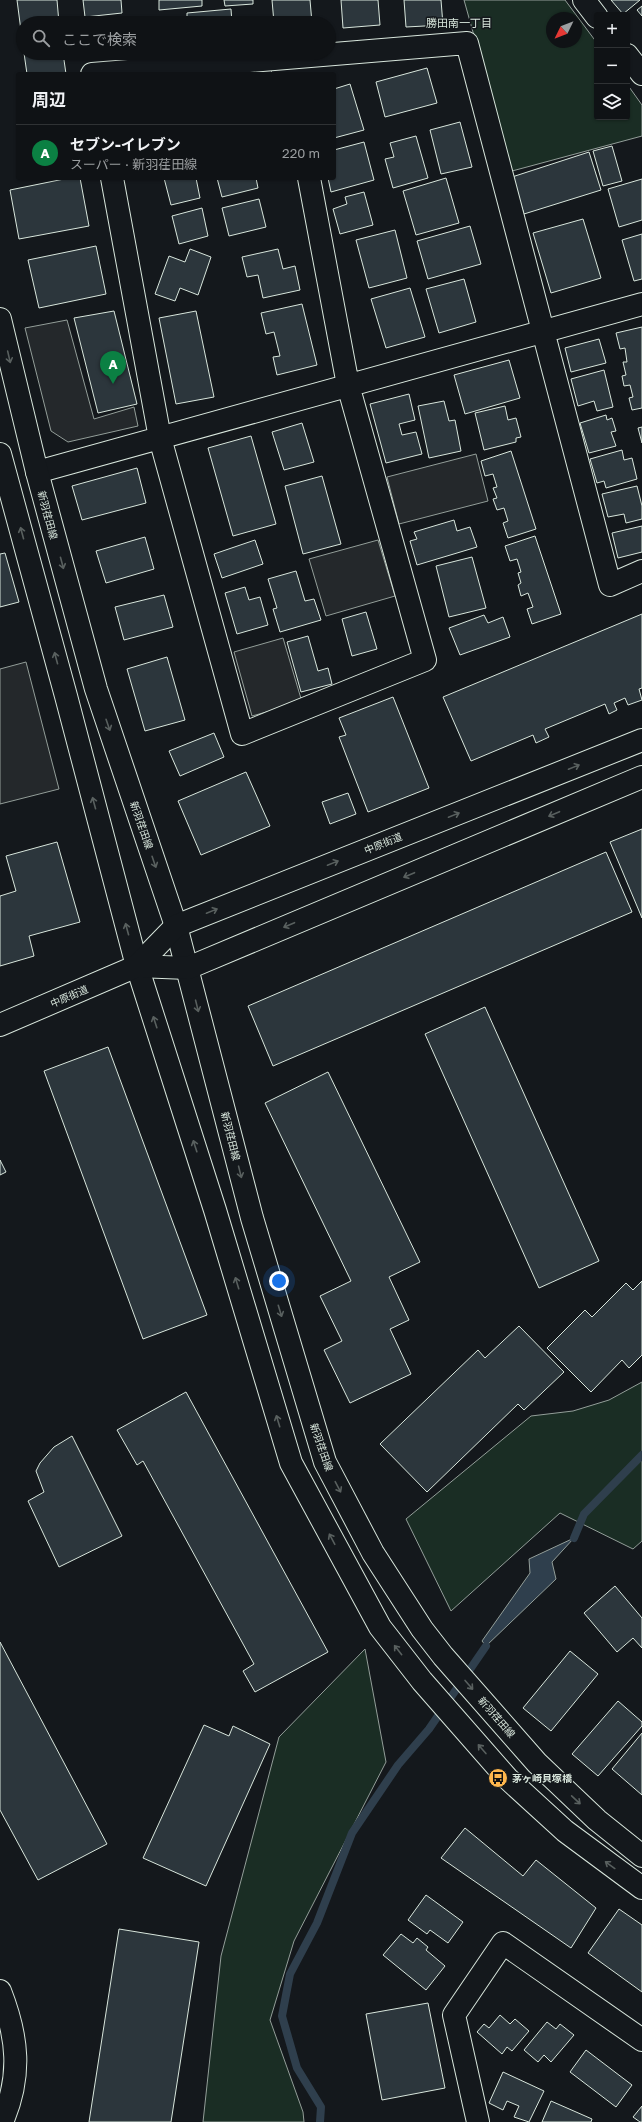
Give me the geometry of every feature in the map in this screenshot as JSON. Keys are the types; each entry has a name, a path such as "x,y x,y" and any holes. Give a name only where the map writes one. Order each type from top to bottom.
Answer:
{"street":[{"path":"584,0 594,13"},
{"path":"336,59 467,43 542,332 610,585 642,571"},
{"path":"630,59 642,74"},
{"path":"136,72 288,65 329,60"},
{"path":"112,180 160,438 242,734 425,660 348,385 309,180"},
{"path":"4,482 642,304"},
{"name":"新羽荏田線","path":"0,319 37,472 96,688 176,926 252,1218 325,1462 373,1553 422,1629 443,1656 538,1763 597,1820 642,1856"},
{"path":"0,454 4,482 66,696 137,966 215,1210 291,1463 380,1627 422,1681 507,1778 565,1831 642,1888"},
{"name":"中原街道","path":"0,1025 137,966 176,926 642,740"},
{"name":"中原街道","path":"137,966 188,968 642,777"},
{"path":"478,2122 454,2014 503,1943 642,2040"},
{"path":"0,1991 15,2038 15,2076 10,2103 2,2122"}],"green space":[{"path":"464,0 565,0 574,12 546,12 546,48 582,48 582,23 594,39 594,120 630,120 630,88 642,105 642,136 512,171"},
{"path":"642,1382 642,1541 633,1549 560,1513 451,1611 406,1519 531,1416 573,1411 609,1400"},
{"path":"365,1649 386,1762 294,1941 270,2020 303,2112 304,2122 203,2122 221,1956 279,1737"}],"shaded area":[{"path":"271,69 272,72 255,72"},
{"path":"67,320 94,419 134,407 138,426 68,442 51,431 25,328"},
{"path":"476,454 488,501 399,524 387,477"},
{"path":"378,540 395,596 326,616 309,559"},
{"path":"283,638 302,702 252,716 234,652"},
{"path":"26,662 59,789 0,804 0,669"}],"water":[{"path":"574,1538 552,1562 556,1579 486,1646 482,1641 530,1573 529,1559"}],"building":[{"path":"17,0 57,0 58,16 19,16"},
{"path":"83,0 121,0 122,13 85,16"},
{"path":"159,0 202,0 202,6 159,10"},
{"path":"224,0 253,0 253,4 225,6"},
{"path":"272,0 310,0 311,16 273,16"},
{"path":"341,0 378,0 380,25 343,28"},
{"path":"404,0 441,0 443,25 406,27"},
{"path":"611,0 640,0 625,12 621,12"},
{"path":"642,6 642,16 637,10"},
{"path":"231,9 232,16 187,16 187,13"},
{"path":"25,60 64,60 66,72 27,72"},
{"path":"427,68 437,103 385,117 376,82"},
{"path":"350,84 364,130 336,137 336,88"},
{"path":"460,122 472,167 441,174 430,130"},
{"path":"416,136 428,178 393,188 385,159 394,157 390,143"},
{"path":"364,142 374,180 331,192 328,180 336,180 336,149"},
{"path":"612,146 622,181 603,186 593,151"},
{"path":"589,152 601,190 524,214 512,177"},
{"path":"446,178 459,223 416,235 403,191"},
{"path":"642,179 642,220 619,227 608,189"},
{"path":"59,180 80,180 89,226 19,239 10,190"},
{"path":"165,180 196,180 200,198 171,205"},
{"path":"218,180 256,180 258,188 222,197"},
{"path":"364,192 373,225 340,234 333,209 347,204 345,197"},
{"path":"259,199 266,227 229,236 222,208"},
{"path":"202,208 208,236 179,244 172,216"},
{"path":"583,219 601,278 551,293 533,233"},
{"path":"470,226 481,264 428,279 417,241"},
{"path":"395,230 407,278 369,288 356,240"},
{"path":"642,234 642,279 634,281 622,240"},
{"path":"96,246 106,294 39,308 28,260"},
{"path":"190,249 211,257 198,295 180,288 175,301 155,294 169,256 185,262"},
{"path":"278,249 283,269 295,266 300,290 263,298 258,275 247,277 242,257"},
{"path":"464,279 476,322 439,333 426,289"},
{"path":"410,288 425,337 386,348 371,299"},
{"path":"302,304 317,365 277,375 273,357 280,356 274,332 266,334 261,313"},
{"path":"114,311 137,404 98,413 74,318"},
{"path":"196,311 214,397 176,404 159,318"},
{"path":"642,327 642,408 632,410 629,398 633,397 630,385 624,386 622,376 626,375 623,362 627,362 625,348 620,349 616,333"},
{"path":"599,339 606,363 571,372 565,348"},
{"path":"509,360 520,398 465,414 454,375"},
{"path":"604,370 613,407 597,411 594,401 578,406 571,379"},
{"path":"409,394 415,420 399,424 402,435 416,432 422,454 386,463 370,404"},
{"path":"444,401 449,421 455,420 461,451 429,458 418,406"},
{"path":"505,406 508,420 516,418 521,437 516,438 516,442 484,450 475,413"},
{"path":"606,415 607,420 612,418 616,431 611,432 616,446 589,453 580,423"},
{"path":"302,423 314,462 284,470 272,432"},
{"path":"642,427 642,443 638,428"},
{"path":"251,436 276,524 233,536 208,448"},
{"path":"622,450 624,460 632,458 637,479 606,488 604,481 597,483 590,459"},
{"path":"511,451 536,529 508,538 503,523 508,521 504,508 497,510 493,499 497,498 493,488 497,487 493,474 485,476 481,461"},
{"path":"137,468 146,503 82,520 72,486"},
{"path":"322,476 341,544 303,554 285,486"},
{"path":"637,486 642,506 642,519 626,523 624,514 608,517 602,494"},
{"path":"454,520 457,531 470,527 477,547 417,565 410,541 417,539 414,532"},
{"path":"642,526 642,552 618,558 612,533"},
{"path":"535,536 561,614 532,624 527,609 533,607 528,593 521,596 518,585 521,583 518,573 521,572 517,559 510,561 505,546"},
{"path":"145,537 154,569 106,583 96,551"},
{"path":"255,540 263,564 222,578 214,554"},
{"path":"5,553 19,602 0,607 0,554"},
{"path":"472,557 486,608 449,617 436,566"},
{"path":"296,571 305,601 314,599 321,620 280,632 273,609 277,608 268,579"},
{"path":"245,587 249,600 260,597 268,625 237,634 225,593"},
{"path":"164,595 173,627 124,640 115,607"},
{"path":"366,612 377,649 352,656 342,619"},
{"path":"642,614 642,688 639,689 642,700 628,705 625,698 614,703 617,710 609,714 605,704 545,729 549,737 536,743 533,735 471,761 443,697"},
{"path":"484,615 488,623 503,617 510,637 460,655 449,628"},
{"path":"308,636 318,671 328,668 332,684 301,692 287,642"},
{"path":"167,657 185,720 145,731 127,669"},
{"path":"393,697 429,788 368,812 339,737 346,735 339,718"},
{"path":"214,733 224,757 180,776 169,751"},
{"path":"246,772 270,826 201,855 178,801"},
{"path":"348,793 356,814 330,824 322,802"},
{"path":"642,829 642,918 610,842"},
{"path":"57,842 80,922 29,936 34,956 0,966 0,896 16,891 6,856"},
{"path":"606,852 632,912 273,1066 248,1006"},
{"path":"485,1007 599,1261 539,1288 425,1034"},
{"path":"108,1047 207,1315 143,1339 44,1071"},
{"path":"328,1072 420,1262 389,1277 409,1320 390,1329 411,1374 350,1403 324,1350 342,1341 320,1296 351,1281 265,1103"},
{"path":"0,1160 6,1172 0,1175"},
{"path":"642,1281 642,1355 629,1368 622,1360 591,1392 547,1348 585,1310 592,1317 626,1283 633,1290"},
{"path":"519,1326 564,1372 524,1410 518,1404 427,1492 380,1444 478,1350 485,1358"},
{"path":"186,1392 328,1652 255,1692 243,1671 254,1664 143,1461 137,1465 117,1430"},
{"path":"72,1436 122,1536 59,1567 28,1501 44,1492 36,1471 40,1463 54,1447"},
{"path":"615,1586 642,1618 642,1648 633,1638 617,1652 584,1613"},
{"path":"0,1642 107,1844 38,1880 0,1810"},
{"path":"570,1651 598,1674 551,1731 523,1708"},
{"path":"618,1701 642,1722 642,1726 598,1776 572,1754"},
{"path":"204,1725 229,1736 233,1726 270,1744 206,1886 143,1858"},
{"path":"642,1733 642,1795 612,1769"},
{"path":"465,1828 523,1876 536,1860 596,1908 571,1948 441,1858"},
{"path":"426,1895 463,1922 448,1943 430,1930 427,1934 408,1920"},
{"path":"619,1909 642,1925 642,1992 588,1953"},
{"path":"119,1929 199,1942 171,2122 89,2122"},
{"path":"401,1934 413,1943 417,1938 428,1947 426,1950 445,1966 426,1990 383,1955"},
{"path":"428,2003 445,2088 382,2100 366,2014"},
{"path":"500,2015 510,2024 515,2019 529,2031 512,2051 507,2047 502,2054 477,2032 484,2024 489,2028"},
{"path":"547,2022 556,2029 560,2024 574,2035 551,2062 544,2055 538,2062 524,2050"},
{"path":"586,2050 632,2085 616,2107 570,2072"},
{"path":"503,2072 544,2091 529,2122 514,2117 519,2106 507,2101 503,2110 489,2103"},
{"path":"551,2101 592,2119 591,2122 542,2122"},
{"path":"642,2106 642,2122 640,2122 633,2117"}],"waterway":[{"path":"574,1538 584,1514 642,1455"},
{"path":"320,2122 321,2107 297,2068 282,2016 290,1974 317,1923 352,1833 398,1765 429,1729 486,1646"}],"place":[{"name":"セブン-イレブン","path":"113,384"},
{"name":"茅ヶ崎貝塚橋","path":"498,1778"}],"district":[{"name":"勝田南一丁目","path":"459,23"}]}
